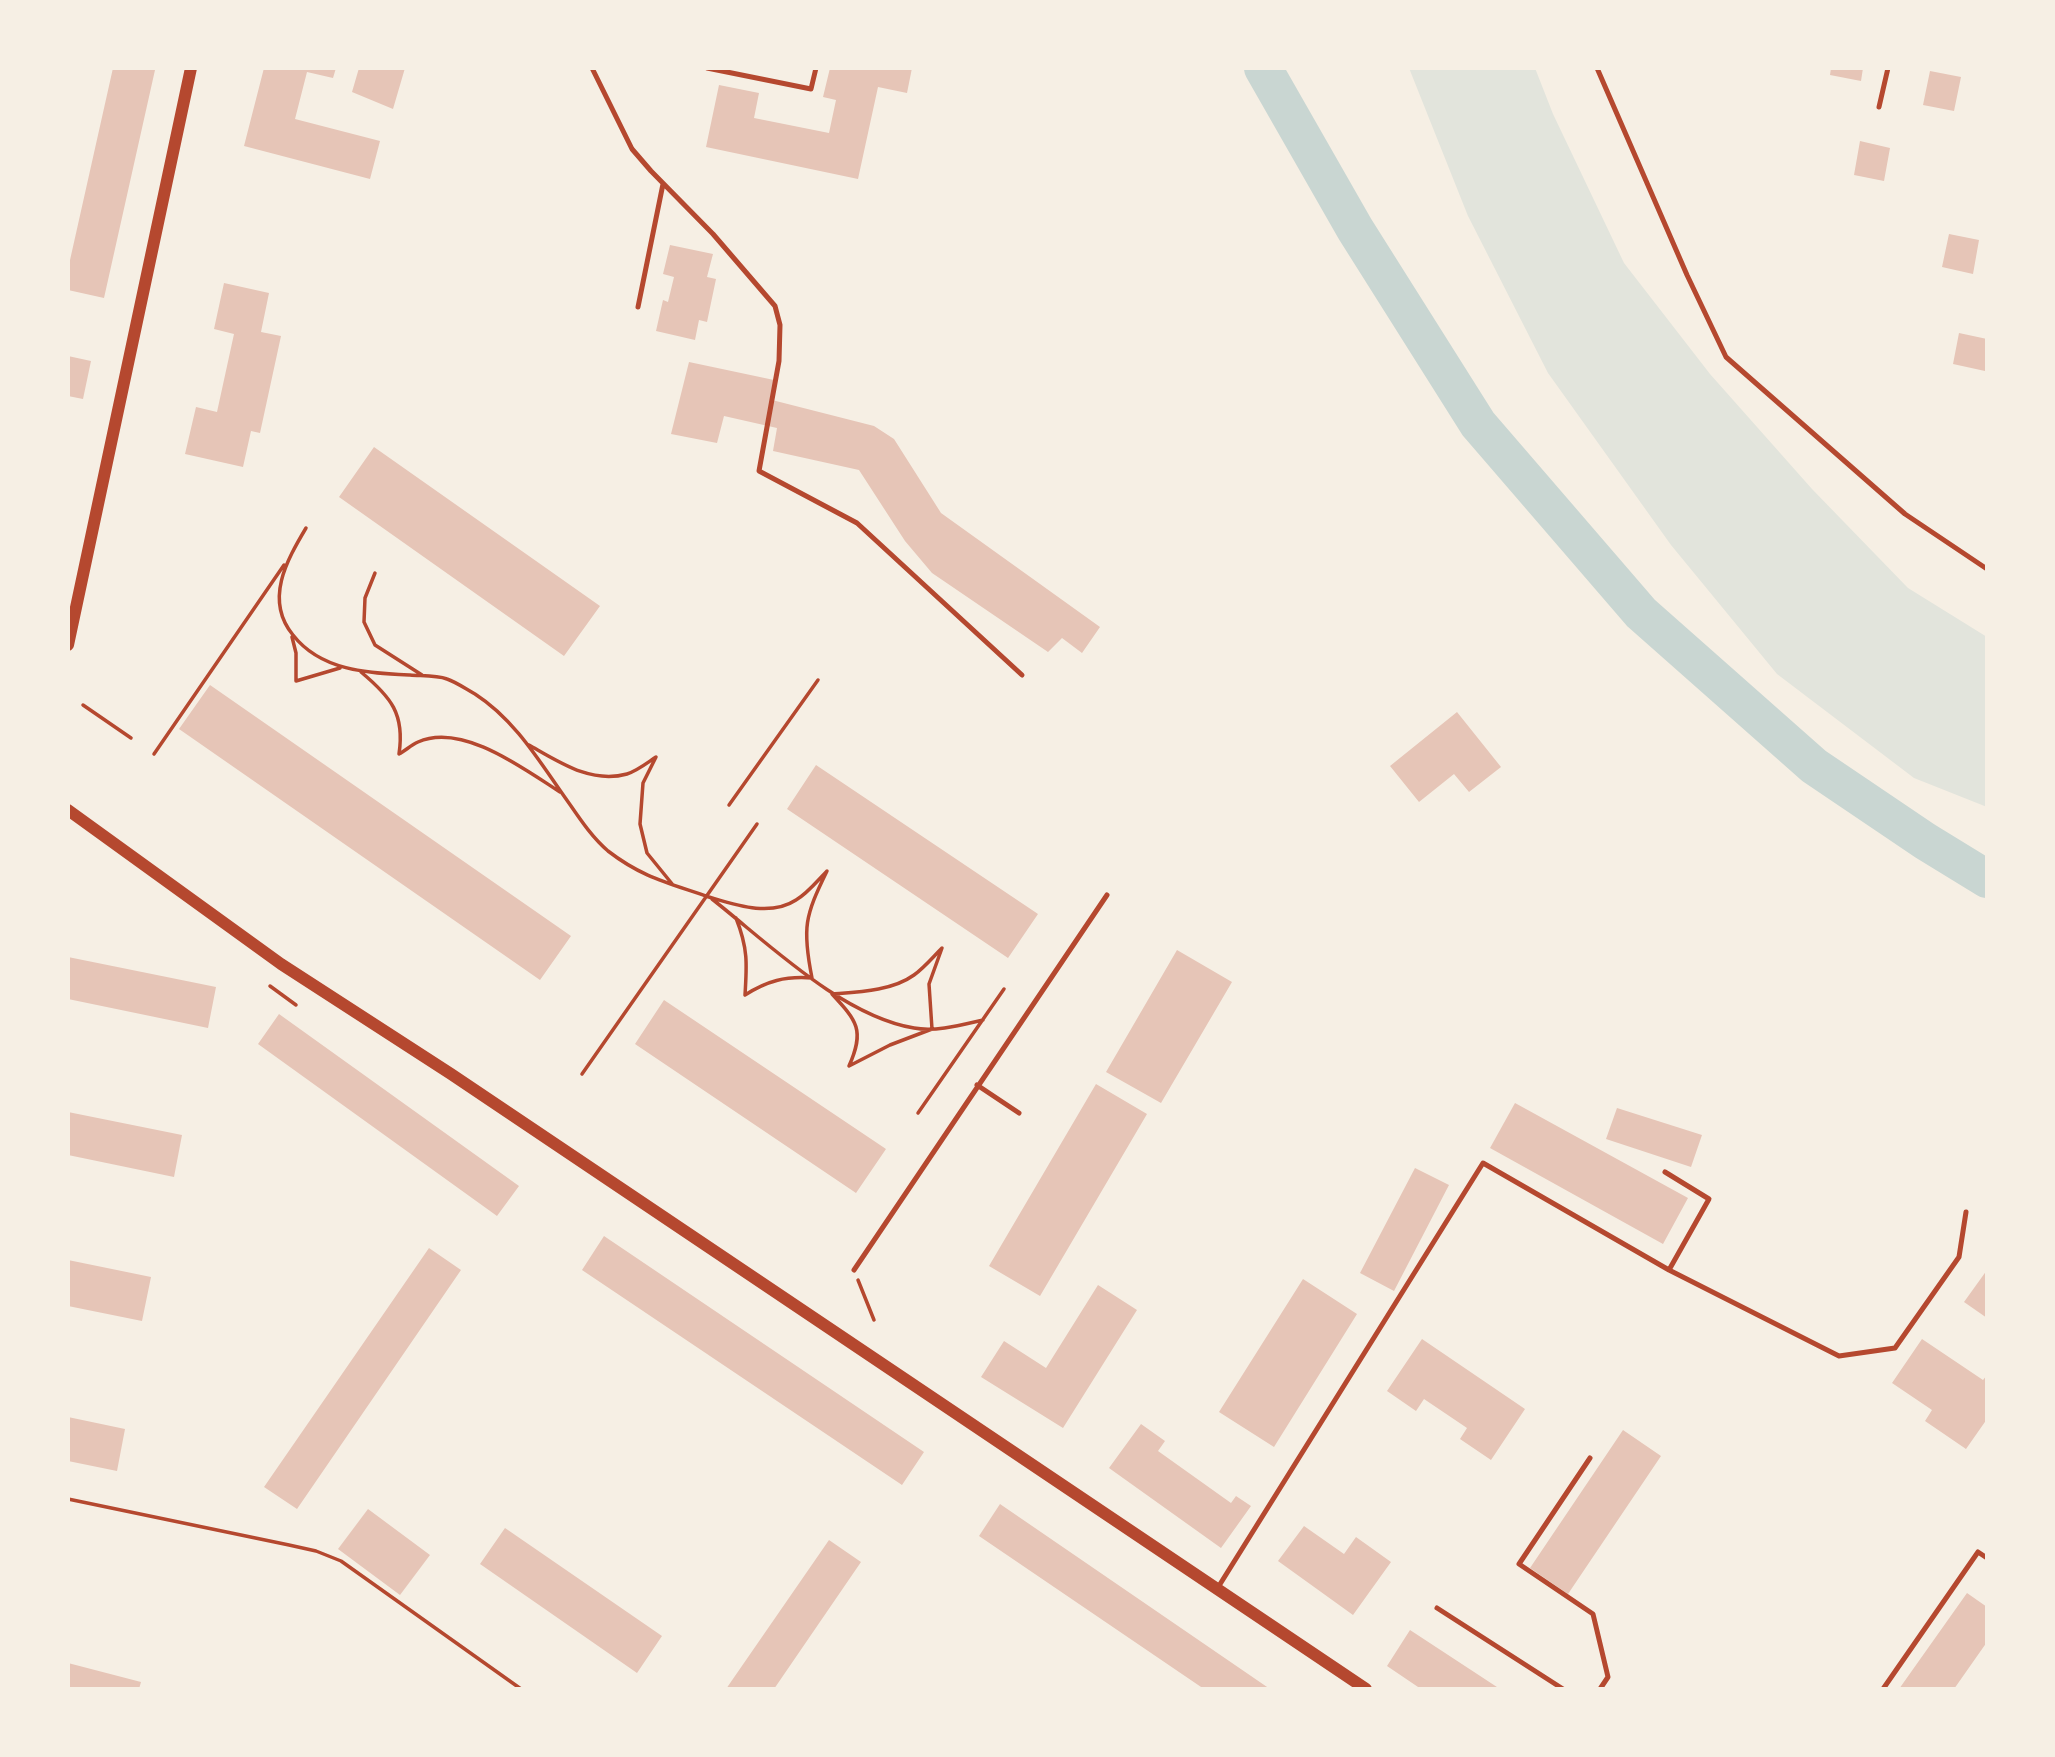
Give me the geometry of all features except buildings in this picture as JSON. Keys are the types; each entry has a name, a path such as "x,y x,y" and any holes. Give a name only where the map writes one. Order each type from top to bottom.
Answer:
{"street":[{"path":"68,645 191,68"},
{"path":"68,810 281,964 450,1074 1366,1689"}],"lane":[{"path":"592,68 632,149 713,234 775,306 780,326 779,361 759,471 857,523 1022,675"},
{"path":"706,68 811,89 816,68"},
{"path":"1597,68 1687,275 1726,356 1905,514 1987,569"},
{"path":"1879,107 1888,68"},
{"path":"638,307 663,184"},
{"path":"854,1270 1107,895"},
{"path":"977,1085 1019,1113"},
{"path":"1217,1589 1483,1163 1669,1270 1839,1356 1895,1348 1959,1257 1966,1212"},
{"path":"1665,1172 1709,1199 1669,1270"},
{"path":"1590,1458 1518,1564 1593,1614 1608,1677 1600,1689"},
{"path":"1883,1689 1978,1552 1987,1558"},
{"path":"1437,1608 1563,1689"}],"path":[{"path":"153,754 287,561 306,527"},
{"path":"287,561 281,580 280,607 292,635 296,653 296,681 341,667"},
{"path":"375,573 365,598 364,622 375,645 423,676"},
{"path":"292,635 314,654 341,667 446,679 475,695 507,718 589,831 608,850 652,879 737,906 763,908 783,906 797,900 827,871 812,902 806,925 805,946 811,978"},
{"path":"358,670 380,688 398,716 402,733 399,754 419,741 438,738 461,740 481,745 503,756 561,793"},
{"path":"729,805 818,680"},
{"path":"83,705 131,738"},
{"path":"527,744 585,773 608,777 630,774 656,757 643,783 640,824 647,853 675,886"},
{"path":"582,1074 757,824"},
{"path":"708,896 832,994 863,1012 915,1029 932,1029 983,1020"},
{"path":"736,918 746,942 748,961 745,995 773,980 792,976 811,978"},
{"path":"832,994 898,984 914,976 942,948 929,985 932,1029"},
{"path":"270,986 296,1005"},
{"path":"918,1113 1004,989"},
{"path":"832,994 854,1018 858,1031 858,1047 849,1066 890,1045 932,1029"},
{"path":"854,1270 874,1320"},
{"path":"68,1499 316,1551 341,1561 521,1689"}],"shaded area":[{"path":"1409,68 1535,68 1553,114 1624,263 1710,374 1812,489 1908,588 1987,637 1987,807 1914,778 1777,674 1671,545 1548,373 1468,216"}],"waterway":[{"path":"1263,68 1355,229 1478,424 1641,613 1814,766 1987,879"}]}
